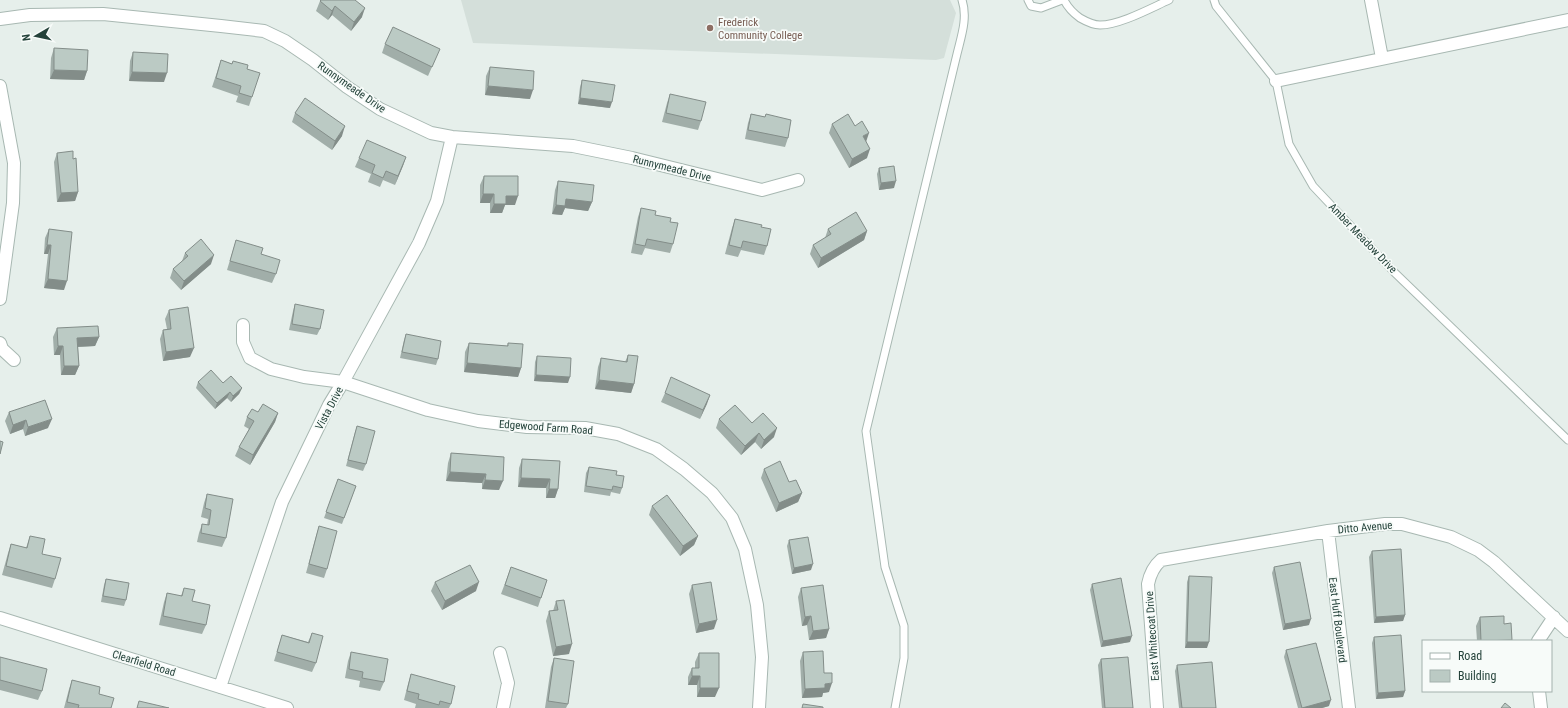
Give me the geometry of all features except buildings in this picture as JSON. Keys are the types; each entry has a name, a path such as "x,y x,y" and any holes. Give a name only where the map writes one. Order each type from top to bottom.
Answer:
{"street":[{"path":"1371,0 1382,58"},
{"name":"Runnymeade Drive","path":"0,19 30,15 103,14 264,31 285,41 313,60 347,87 380,109 431,133 452,137 573,146 632,158 762,190 798,180"},
{"path":"1276,81 1568,20"},
{"path":"0,86 14,163 14,203 0,299"},
{"name":"Vista Drive","path":"220,687 282,502 329,405 419,243 437,201 452,137"},
{"name":"Edgewood Farm Road","path":"243,325 244,342 250,358 271,369 304,377 343,382 428,410 478,422 527,427 585,428 618,434 656,449 684,469 712,493 732,518 745,549 757,605 762,657 759,708"},
{"path":"0,344 2,349 14,360"},
{"name":"Ditto Avenue","path":"1154,565 1160,560 1328,531 1384,524 1402,524 1451,537 1478,550 1494,562 1568,631"},
{"name":"East Huff Boulevard","path":"1328,531 1349,708"},
{"name":"East Whitecoat Drive","path":"1154,565 1148,584 1157,708"},
{"path":"1539,640 1554,617"},
{"name":"Clearfield Road","path":"0,618 287,708"},
{"path":"500,653 508,683 503,708"},
{"path":"1539,692 1541,708"}],"lane":[{"path":"895,708 904,658 904,626 886,567 866,431 957,54 965,17 965,9 962,0"},
{"path":"1028,0 1031,6 1041,8 1063,0 1068,8 1076,15 1088,22 1099,25 1113,24 1169,0"},
{"name":"Amber Meadow Drive","path":"1214,0 1216,6 1276,81 1289,144 1313,186 1394,272 1568,440"}],"shaded area":[{"name":"Frederick Community College","path":"461,0 950,0 956,13 944,58 936,60 473,43"}],"place":[{"name":"Frederick Community College","path":"710,28"}]}
